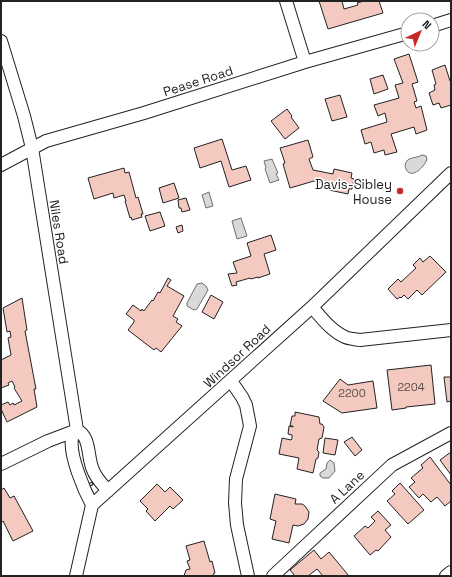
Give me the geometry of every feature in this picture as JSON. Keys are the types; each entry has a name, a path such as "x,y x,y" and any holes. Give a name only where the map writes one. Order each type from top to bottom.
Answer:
{"street":[{"path":"286,1 304,62"},
{"path":"440,23 451,20"},
{"name":"Pease Road","path":"1,165 46,141 144,113 304,62 400,35"},
{"name":"Niles Road","path":"1,41 24,116 32,148 77,430 72,439 73,451 80,480 92,505"},
{"name":"Windsor Road","path":"92,505 231,382 312,307 451,173"},
{"path":"312,307 335,331 345,337 360,340 451,330"},
{"path":"231,382 246,405 250,426 236,479 235,503 237,525 248,576"},
{"path":"1,464 48,441 77,430"},
{"name":"Niles Road","path":"77,430 81,432 86,440 94,473 108,491"},
{"name":"A Lane","path":"273,576 392,465 451,433"},
{"path":"76,576 92,505"},
{"path":"446,576 451,572"}],"shaded area":[{"path":"422,155 426,156 427,159 423,166 413,173 407,171 405,166 407,161 411,158"},
{"path":"272,159 278,173 276,174 279,180 270,183 264,161"},
{"path":"209,192 213,206 206,208 202,195"},
{"path":"241,218 247,236 237,239 232,221"},
{"path":"202,283 208,290 197,309 194,310 187,306 187,303 197,284"},
{"path":"330,460 334,463 335,471 329,478 323,478 320,476 320,473 326,469 327,463"}],"building":[{"path":"319,1 342,1 344,9 358,5 357,3 364,1 379,1 383,13 328,29"},
{"path":"409,54 418,82 412,84 417,101 414,102 416,108 421,106 427,130 416,134 414,127 391,134 397,152 385,155 384,150 374,153 371,142 365,144 361,130 387,122 385,113 378,116 374,105 399,98 395,85 403,83 394,59"},
{"path":"445,65 450,81 451,80 451,105 441,108 439,103 433,105 429,93 435,90 434,85 436,84 432,70"},
{"path":"383,75 388,89 374,94 370,79"},
{"path":"340,95 347,117 332,121 325,99"},
{"path":"287,109 299,128 285,139 271,121"},
{"path":"222,139 232,170 246,166 251,180 229,187 221,161 200,168 194,148"},
{"path":"308,140 313,157 309,159 313,170 333,174 334,169 352,173 351,178 354,179 352,189 349,189 348,194 329,190 330,185 314,181 290,188 283,164 285,163 280,148"},
{"path":"124,168 125,173 129,172 136,198 138,197 143,214 141,214 142,217 132,220 131,217 130,218 124,195 114,198 113,193 94,199 88,178"},
{"path":"174,183 179,198 163,203 159,188"},
{"path":"186,198 190,210 182,212 181,208 179,208 178,200"},
{"path":"160,212 165,226 150,231 145,216"},
{"path":"182,225 183,231 178,233 176,227"},
{"path":"271,235 276,250 264,254 270,274 236,282 237,285 232,286 228,274 237,273 233,262 251,256 247,243"},
{"path":"430,256 446,272 422,295 417,290 408,299 404,295 397,299 388,289 398,279 401,282 416,268 413,265 420,258 423,262"},
{"path":"168,278 171,280 167,286 184,296 173,316 178,319 176,322 182,326 161,352 156,348 154,350 128,330 134,320 126,314 133,305 141,311 142,309 144,311 152,300 153,301 158,292 160,293"},
{"path":"211,295 223,302 214,319 202,312"},
{"path":"22,298 27,330 25,331 36,389 34,389 37,407 7,422 1,409 1,405 8,402 10,405 13,403 14,405 22,401 14,388 15,387 12,381 8,383 9,385 1,388 1,360 11,355 8,338 11,337 10,331 7,332 3,308"},
{"path":"431,365 435,404 392,410 387,370"},
{"path":"444,377 451,377 451,401 447,402"},
{"path":"340,379 348,385 373,381 377,408 342,413 323,401"},
{"path":"295,412 319,417 320,424 324,427 322,438 319,439 317,450 319,452 318,458 316,459 313,473 297,469 299,458 279,454 282,438 292,439 292,435 288,434 289,426 293,427 290,426 292,416 295,416"},
{"path":"352,437 362,450 355,456 344,442"},
{"path":"325,438 338,440 335,455 323,453"},
{"path":"451,452 451,475 440,460"},
{"path":"430,457 451,485 451,501 445,506 437,497 431,502 423,494 419,498 409,487 415,482 411,478 423,468 421,465"},
{"path":"92,482 93,485 89,486 88,484"},
{"path":"400,483 424,510 408,524 387,501 395,494 392,491"},
{"path":"157,484 165,492 170,487 183,500 173,509 170,506 155,521 146,511 148,509 140,501"},
{"path":"4,488 10,498 14,496 33,531 13,541 3,521 1,523 1,490"},
{"path":"275,494 296,499 295,504 302,504 309,512 308,519 304,524 298,526 293,525 289,543 272,539 276,521 270,519"},
{"path":"378,511 391,525 385,530 391,537 378,551 376,550 370,555 354,536 365,526 368,528 375,521 371,517"},
{"path":"204,541 210,562 212,561 215,573 213,574 214,576 184,576 186,570 190,569 187,561 190,560 186,546"},
{"path":"314,550 321,559 329,552 349,576 323,576 317,569 308,576 295,576 290,570"}],"place":[{"name":"Davis-Sibley House","path":"400,191"}]}
